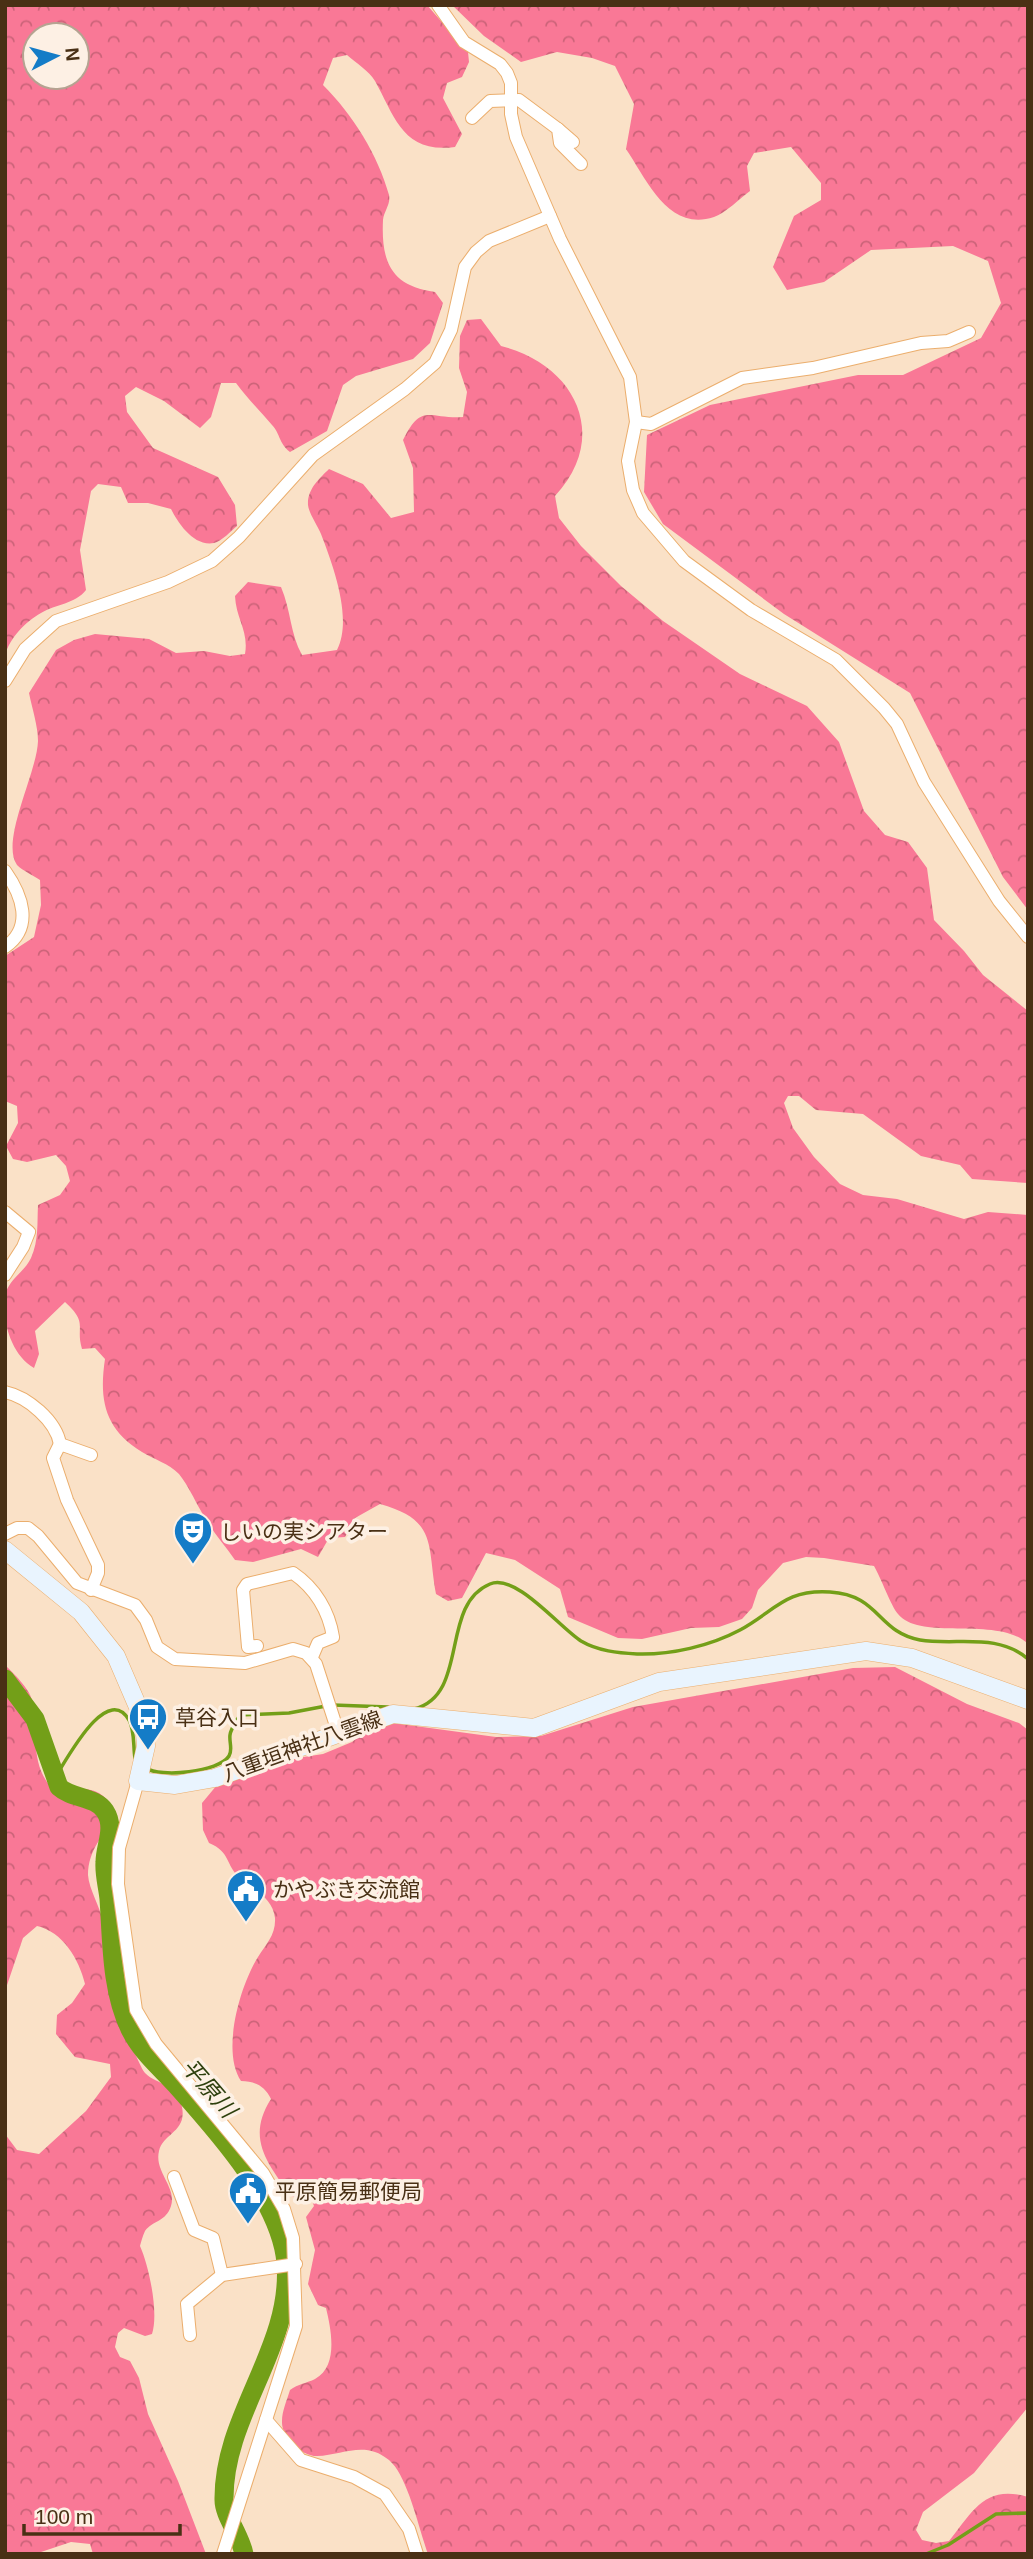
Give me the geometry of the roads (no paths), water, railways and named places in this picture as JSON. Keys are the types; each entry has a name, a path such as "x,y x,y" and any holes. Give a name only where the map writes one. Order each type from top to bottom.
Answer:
{"main road":[{"path":"5,1550 75,1606 116,1656 144,1721 146,1746 140,1771"},
{"name":"八重垣神社八雲線","path":"140,1771 176,1786 215,1778 338,1731 381,1717 406,1714 534,1728 659,1682 866,1651 912,1658 1028,1700"}],"street":[{"path":"438,5 464,42 500,64 507,73 511,83 512,126 550,216 630,377 636,422 628,461 633,490 655,532 684,561 721,589 836,660 884,708 897,724 936,800 999,901 1028,937"},
{"path":"472,118 490,101 511,100 527,104 573,142"},
{"path":"558,129 560,143 581,164"},
{"path":"5,681 25,649 55,621 168,583 212,561 239,537 313,455 405,389 435,363 451,330 465,267 476,252 489,241 550,216"},
{"path":"636,422 651,424 742,377 813,368 911,345 948,341 969,332"},
{"path":"5,871 22,902 20,927 16,937 5,947"},
{"path":"5,1212 29,1232 5,1275"},
{"path":"5,1392 25,1401 51,1423 58,1432 60,1444"},
{"path":"60,1444 91,1455"},
{"path":"60,1444 53,1452 54,1465 97,1565 98,1573 91,1590"},
{"path":"5,1534 17,1528 28,1528 38,1536 70,1578 91,1590 135,1605 146,1619 157,1647 175,1659 245,1663 293,1649 312,1657"},
{"path":"257,1646 248,1647 243,1590 247,1584 293,1573 326,1607 330,1618 333,1637 318,1643 312,1657 338,1731"},
{"path":"140,1771 119,1848 118,1884 136,2010 156,2044 246,2150 275,2192 289,2223 296,2326 223,2554"},
{"path":"174,2178 194,2230 213,2238 222,2275"},
{"path":"190,2335 187,2304 222,2275 293,2265"},
{"path":"266,2420 301,2460 354,2477 385,2494 409,2529 417,2554"}],"waterway":[{"path":"414,1709 431,1700 442,1687 464,1610 474,1595 490,1584 500,1583 512,1586 537,1603 581,1641 615,1652 663,1653 703,1645 740,1630 791,1598 802,1594 830,1592 859,1600 906,1636 920,1640 1003,1645 1028,1659"},
{"name":"平原川","path":"5,1679 35,1719 59,1787 101,1806 108,1817 110,1830 105,1867 114,1965 119,1998 130,2029 145,2052 209,2123 244,2168 260,2191 281,2239 286,2263 285,2294 279,2324 234,2439 227,2469 225,2506 244,2554"},
{"path":"333,1705 388,1707"},
{"path":"146,1768 163,1773 176,1773 214,1766 229,1756 231,1732 240,1715 289,1713 326,1706"},
{"path":"54,1779 87,1730 109,1711 120,1711 129,1720 135,1758"},
{"path":"926,2554 948,2545 996,2514 1028,2513"}],"place":[{"name":"しいの実シアター","path":"193,1565"},
{"name":"草谷入口","path":"148,1751"},
{"name":"かやぶき交流館","path":"246,1923"},
{"name":"平原簡易郵便局","path":"248,2225"}]}
